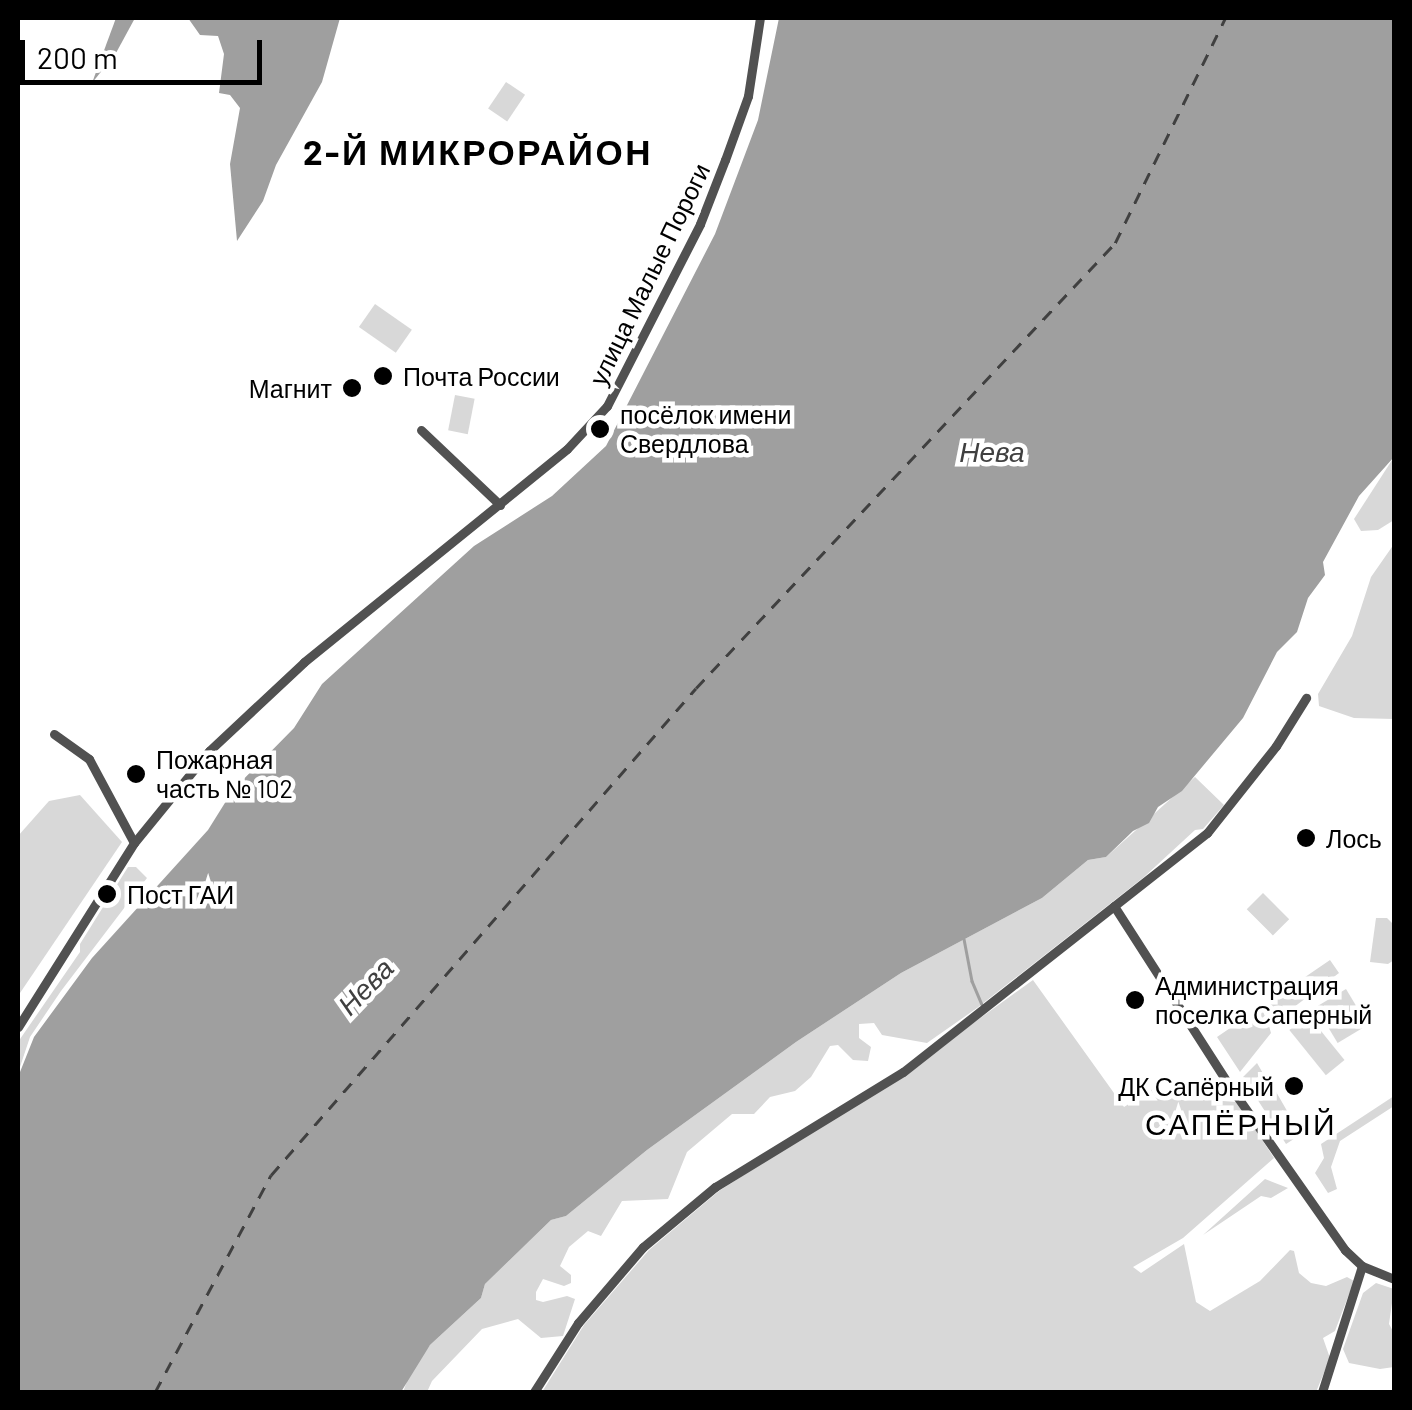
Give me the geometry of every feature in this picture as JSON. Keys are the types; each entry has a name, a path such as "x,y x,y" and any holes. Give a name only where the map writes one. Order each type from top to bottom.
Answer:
{"street":[{"name":"улица Малые Пороги","path":"18,1026 134,842 209,752 304,662 500,505 593,423 617,392 700,224 748,96 760,18"},
{"path":"421,430 500,505"},
{"path":"534,1392 578,1324 643,1247 715,1186 903,1072 1214,826 1276,746 1306,698"},
{"path":"54,734 89,759 134,842"},
{"path":"1114,906 1237,1096 1342,1245 1362,1266 1394,1280"},
{"path":"1322,1392 1362,1266"}],"shaded area":[{"path":"506,82 525,95 507,121 488,109"},
{"path":"375,304 412,330 396,353 359,327"},
{"path":"455,395 475,399 468,434 448,430"},
{"path":"1394,457 1394,520 1378,530 1361,531 1354,519"},
{"path":"1394,544 1394,719 1354,718 1319,706 1318,694 1352,636 1371,577"},
{"path":"1195,777 1224,805 1203,829 1195,830 1144,877 977,1008 927,1043 882,1035 874,1023 859,1024 859,1038 871,1047 868,1061 853,1060 838,1045 830,1046 811,1077 795,1091 770,1097 754,1114 732,1114 687,1152 668,1199 622,1201 601,1236 588,1231 569,1247 560,1266 571,1275 571,1283 564,1286 543,1279 536,1292 536,1300 543,1302 567,1296 575,1299 563,1336 541,1338 518,1319 482,1329 432,1381 427,1392 403,1392 412,1368 430,1345 481,1298 485,1284 551,1220 566,1216 647,1150 796,1042 901,973 1042,898 1088,860 1106,857"},
{"path":"80,795 122,842 18,996 18,836 49,801"},
{"path":"128,867 136,867 147,878 30,1037 18,1073 18,1042 80,952 80,944"},
{"path":"1263,893 1289,919 1273,935 1247,909"},
{"path":"1376,918 1387,918 1394,925 1394,960 1388,964 1370,962"},
{"path":"1330,960 1339,973 1269,1026 1271,1033 1240,1072 1217,1037"},
{"path":"1033,980 1124,1107 1156,1087 1166,1097 1237,1102 1274,1158 1183,1238 1133,1267 1141,1273 1184,1244 1196,1302 1210,1311 1260,1281 1290,1250 1294,1251 1299,1273 1311,1283 1326,1286 1347,1277 1354,1281 1335,1331 1323,1338 1330,1358 1316,1392 542,1392 584,1325 649,1250 719,1191 925,1058"},
{"path":"1346,989 1368,1025 1338,1043 1316,1007"},
{"path":"1308,1015 1345,1060 1326,1075 1289,1030"},
{"path":"1257,1063 1268,1082 1260,1088 1265,1097 1275,1090 1290,1116 1297,1137 1286,1144 1243,1077"},
{"path":"1394,1096 1394,1106 1340,1141 1331,1167 1337,1189 1328,1193 1315,1173 1324,1158 1321,1144"},
{"path":"1265,1179 1288,1188 1271,1198 1261,1196 1203,1235"},
{"path":"1376,1283 1394,1289 1389,1324 1394,1333 1394,1367 1380,1369 1349,1363 1343,1349 1363,1293"}],"water":[{"path":"116,18 135,18 116,53 92,83"},
{"path":"188,18 340,18 322,82 276,165 263,201 237,241 230,164 240,108 230,95 219,93 224,54 218,36 200,35"},
{"name":"Нева","path":"779,18 1394,18 1394,457 1359,496 1323,562 1325,575 1308,598 1297,632 1277,652 1243,718 1182,791 1158,807 1149,823 1133,831 1106,857 1088,860 1042,898 901,973 796,1042 647,1150 566,1216 551,1220 485,1284 481,1298 430,1345 401,1392 18,1392 18,1077 34,1037 92,958 208,830 233,790 294,728 322,684 474,546 552,496 606,446 715,234 758,120"}],"waterway":[{"path":"964,939 972,981 982,1004"}],"ferry route":[{"path":"155,1392 271,1175 696,688 1115,243 1225,18"}],"place":[{"name":"Почта России","path":"383,376"},
{"name":"Магнит","path":"352,388"},
{"name":"посёлок имени Свердлова","path":"600,429"},
{"name":"Пожарная часть № 102","path":"136,774"},
{"name":"Лось","path":"1306,838"},
{"name":"Пост ГАИ","path":"107,894"},
{"name":"Администрация поселка Саперный","path":"1135,1000"},
{"name":"ДК Сапёрный","path":"1294,1086"}],"district":[{"name":"2-Й МИКРОРАЙОН","path":"478,151"},
{"name":"САПЁРНЫЙ","path":"1241,1123"}]}
